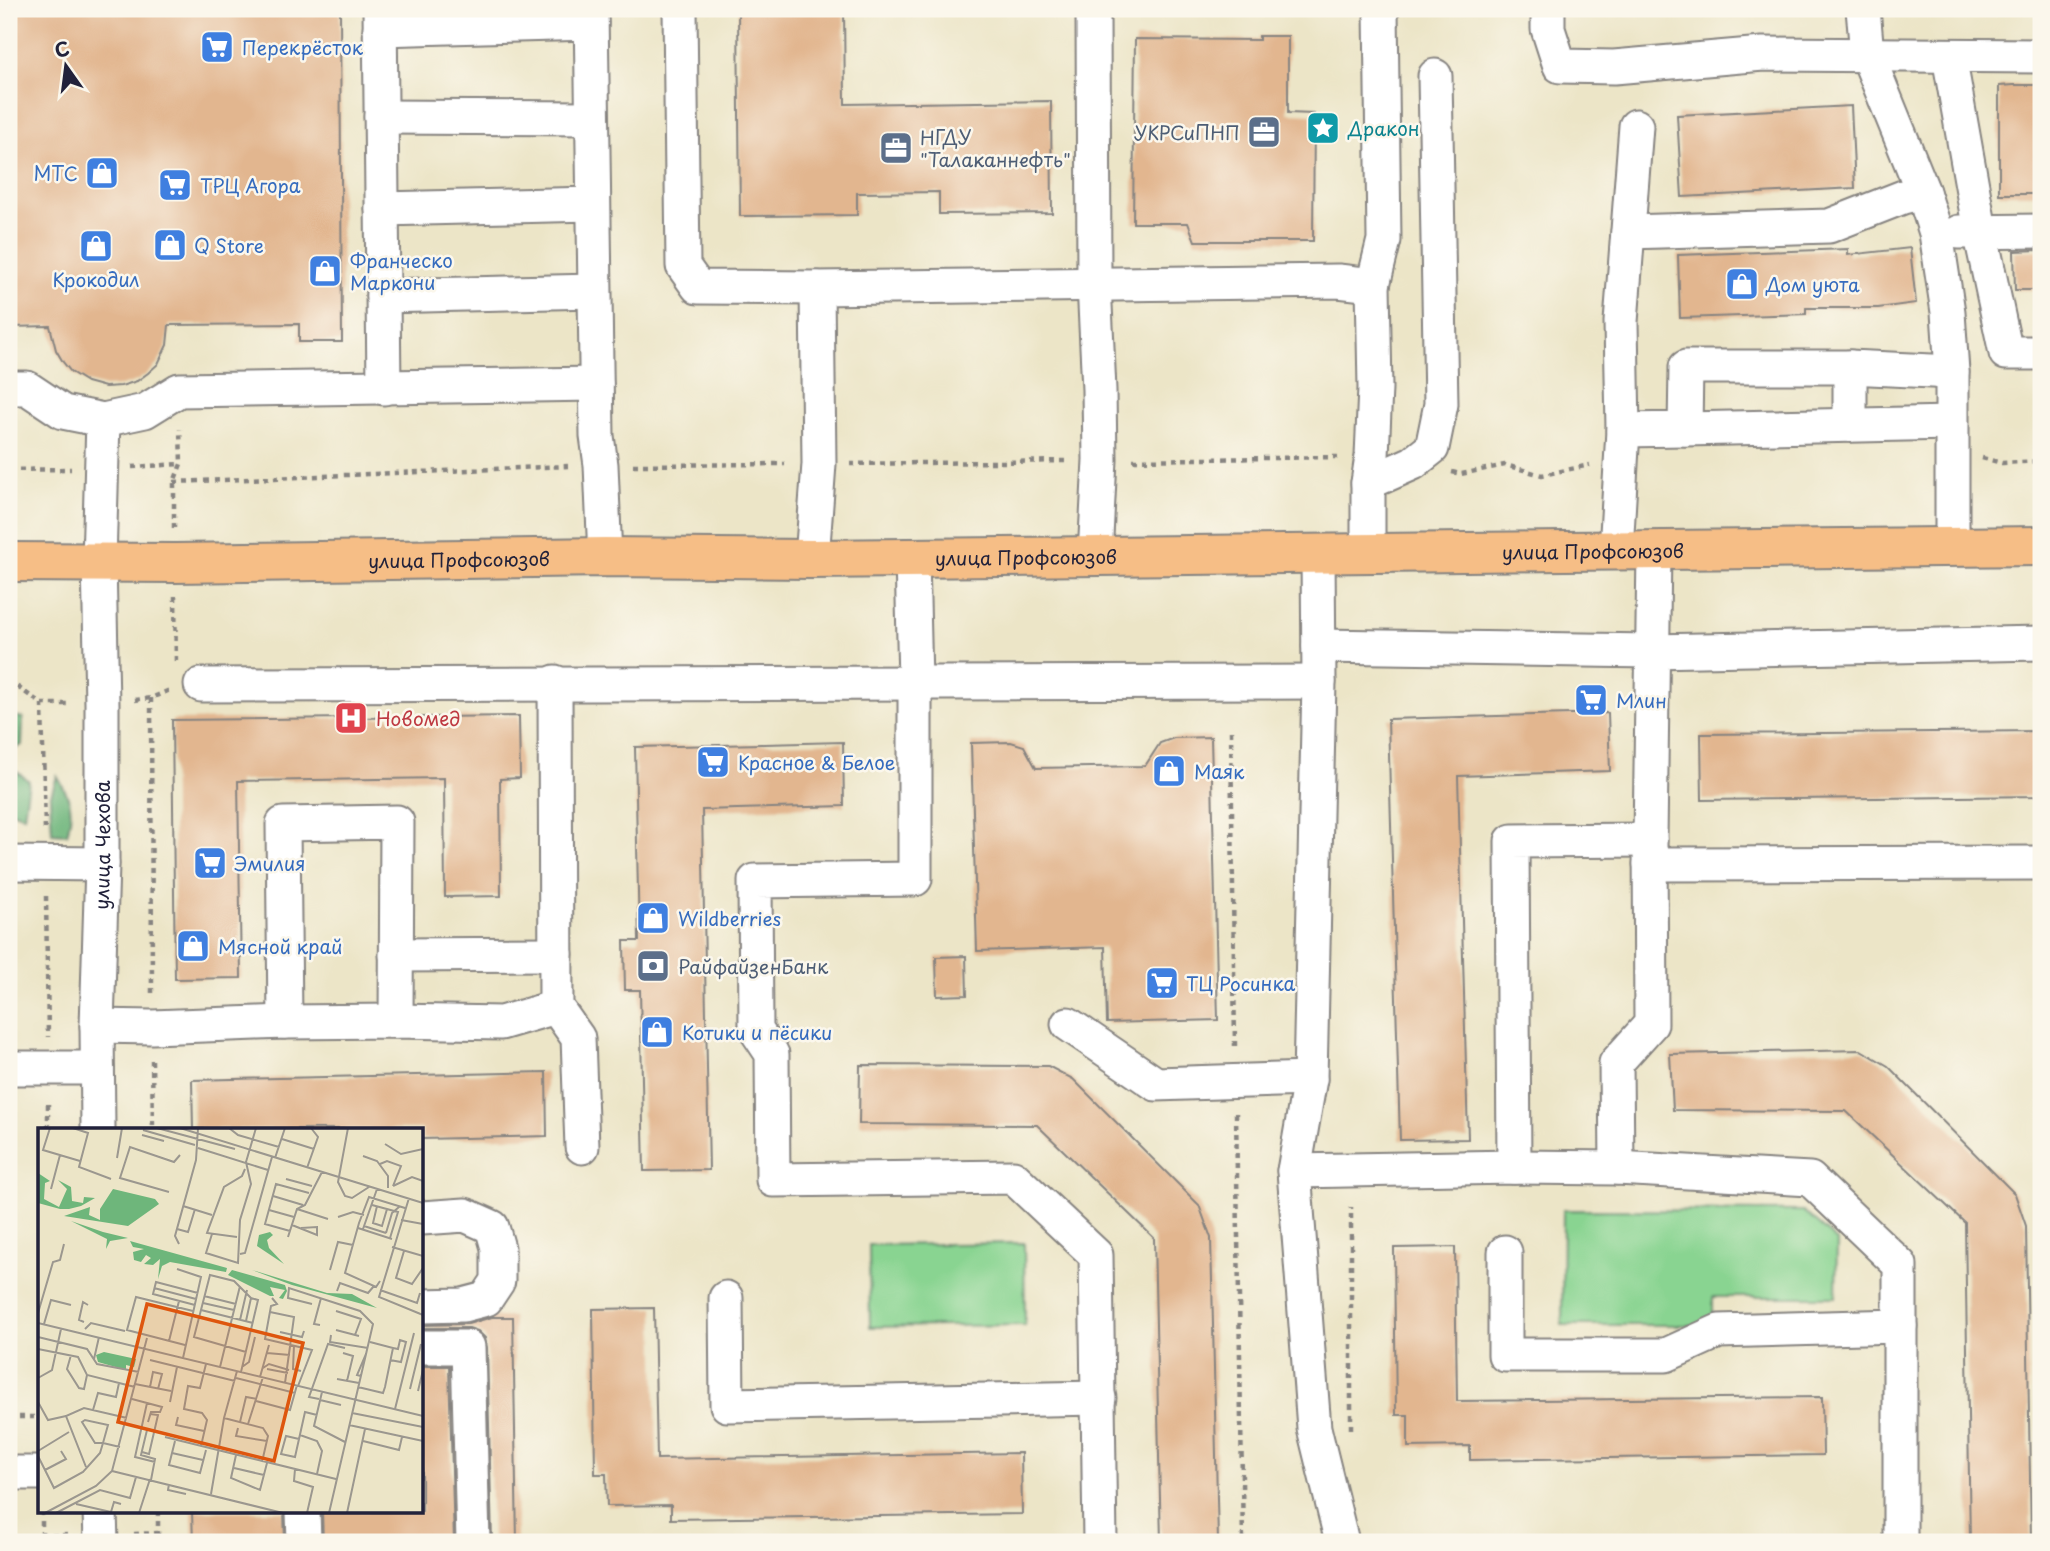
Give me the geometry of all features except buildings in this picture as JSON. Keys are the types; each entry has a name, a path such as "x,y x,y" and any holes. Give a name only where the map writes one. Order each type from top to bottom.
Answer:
{"main road":[{"name":"улица Профсоюзов","path":"9,562 175,563 605,557 812,559 2041,546"}],"street":[{"path":"680,9 683,267 698,287 817,288 1338,281 1373,285"},
{"path":"1093,9 1094,283 1100,390 1100,460 1095,556"},
{"path":"1368,553 1368,483 1375,388 1373,285 1384,240 1381,9"},
{"path":"1548,9 1548,29 1560,66 1614,67 1763,54 2041,56"},
{"path":"1863,9 1867,54 1923,192 1936,233 1948,312 1952,372 1952,547"},
{"path":"384,388 380,19 591,16 597,436 605,557"},
{"path":"1949,56 1980,231 2006,354 2041,353"},
{"path":"1368,483 1413,463 1432,449 1441,404 1434,76"},
{"path":"381,117 592,118"},
{"path":"1616,551 1622,445 1621,322 1636,126"},
{"path":"1628,232 1829,226 1903,197 1923,192"},
{"path":"382,209 593,204"},
{"path":"1936,233 2041,230"},
{"path":"812,559 819,464 817,288"},
{"path":"383,296 594,291"},
{"path":"1685,429 1686,367 1850,367 1952,372"},
{"path":"1850,367 1850,425"},
{"path":"9,388 27,388 63,412 103,420 145,411 179,390 596,384"},
{"name":"улица Чехова","path":"98,1128 97,1026 102,864 99,562 103,420"},
{"path":"1622,445 1685,429 1951,424"},
{"path":"1617,1168 1616,1063 1651,1024 1654,550"},
{"path":"1318,554 1320,646 1310,1079 1294,1171 1314,1428 1342,1542"},
{"path":"912,558 915,879 755,881 756,1030 772,1054 772,1180 1013,1177 1096,1255 1100,1542"},
{"path":"1320,646 1652,651 2041,643"},
{"path":"189,679 1319,682"},
{"path":"555,682 556,1007 578,1038 582,1147"},
{"path":"285,1022 283,824 397,822 396,1021"},
{"path":"1514,1167 1512,841 1650,852 2041,863"},
{"path":"9,863 102,864"},
{"path":"396,955 556,954"},
{"path":"97,1026 396,1021 501,1023 556,1007"},
{"path":"1068,1024 1156,1084 1310,1079"},
{"path":"9,1068 97,1068"},
{"path":"1294,1171 1617,1168 1810,1179 1900,1265 1900,1542"},
{"path":"424,1218 465,1215 492,1227 498,1248 498,1281 486,1299 463,1305 424,1306"},
{"path":"1505,1252 1505,1355 1666,1355 1719,1331 1900,1326"},
{"path":"726,1298 727,1405 1098,1398"},
{"path":"424,1347 468,1347 473,1542"},
{"path":"9,1473 38,1473"},
{"path":"100,1512 101,1542"},
{"path":"303,1512 304,1542"}],"path":[{"path":"179,390 181,464 174,482 175,563 189,679"},
{"path":"1413,463 1461,474 1505,465 1542,475 1622,445"},
{"path":"9,624 10,680"},
{"path":"152,698 153,1128"},
{"path":"42,704 48,1128"},
{"path":"1231,731 1243,1542"},
{"path":"1351,1207 1351,1431"},
{"path":"9,1417 38,1417"},
{"path":"42,1512 42,1542"},
{"path":"158,1512 158,1542"}],"green space":[{"path":"9,715 23,718 22,745 9,752"},
{"path":"9,766 29,781 24,816 9,810"},
{"path":"57,776 70,804 67,834 52,833 50,798"},
{"path":"1563,1210 1803,1211 1837,1241 1836,1297 1713,1297 1713,1325 1562,1325"},
{"path":"1024,1243 1025,1325 870,1327 869,1245"}],"place":[{"name":"Перекрёсток","path":"217,47"},
{"name":"Дракон","path":"1323,128"},
{"name":"УКРСиПНП","path":"1264,132"},
{"name":"НГДУ \"Талаканнефть\"","path":"896,148"},
{"name":"МТС","path":"102,173"},
{"name":"ТРЦ Агора","path":"175,185"},
{"name":"Q Store","path":"170,245"},
{"name":"Крокодил","path":"96,246"},
{"name":"Франческо Маркони","path":"325,271"},
{"name":"Дом уюта","path":"1742,284"},
{"name":"Млин","path":"1591,700"},
{"name":"Новомед","path":"351,718"},
{"name":"Красное & Белое","path":"713,762"},
{"name":"Маяк","path":"1169,771"},
{"name":"Эмилия","path":"210,863"},
{"name":"Wildberries","path":"653,918"},
{"name":"Мясной край","path":"193,946"},
{"name":"РайфайзенБанк","path":"653,966"},
{"name":"ТЦ Росинка","path":"1162,983"},
{"name":"Котики и пёсики","path":"657,1032"}]}
